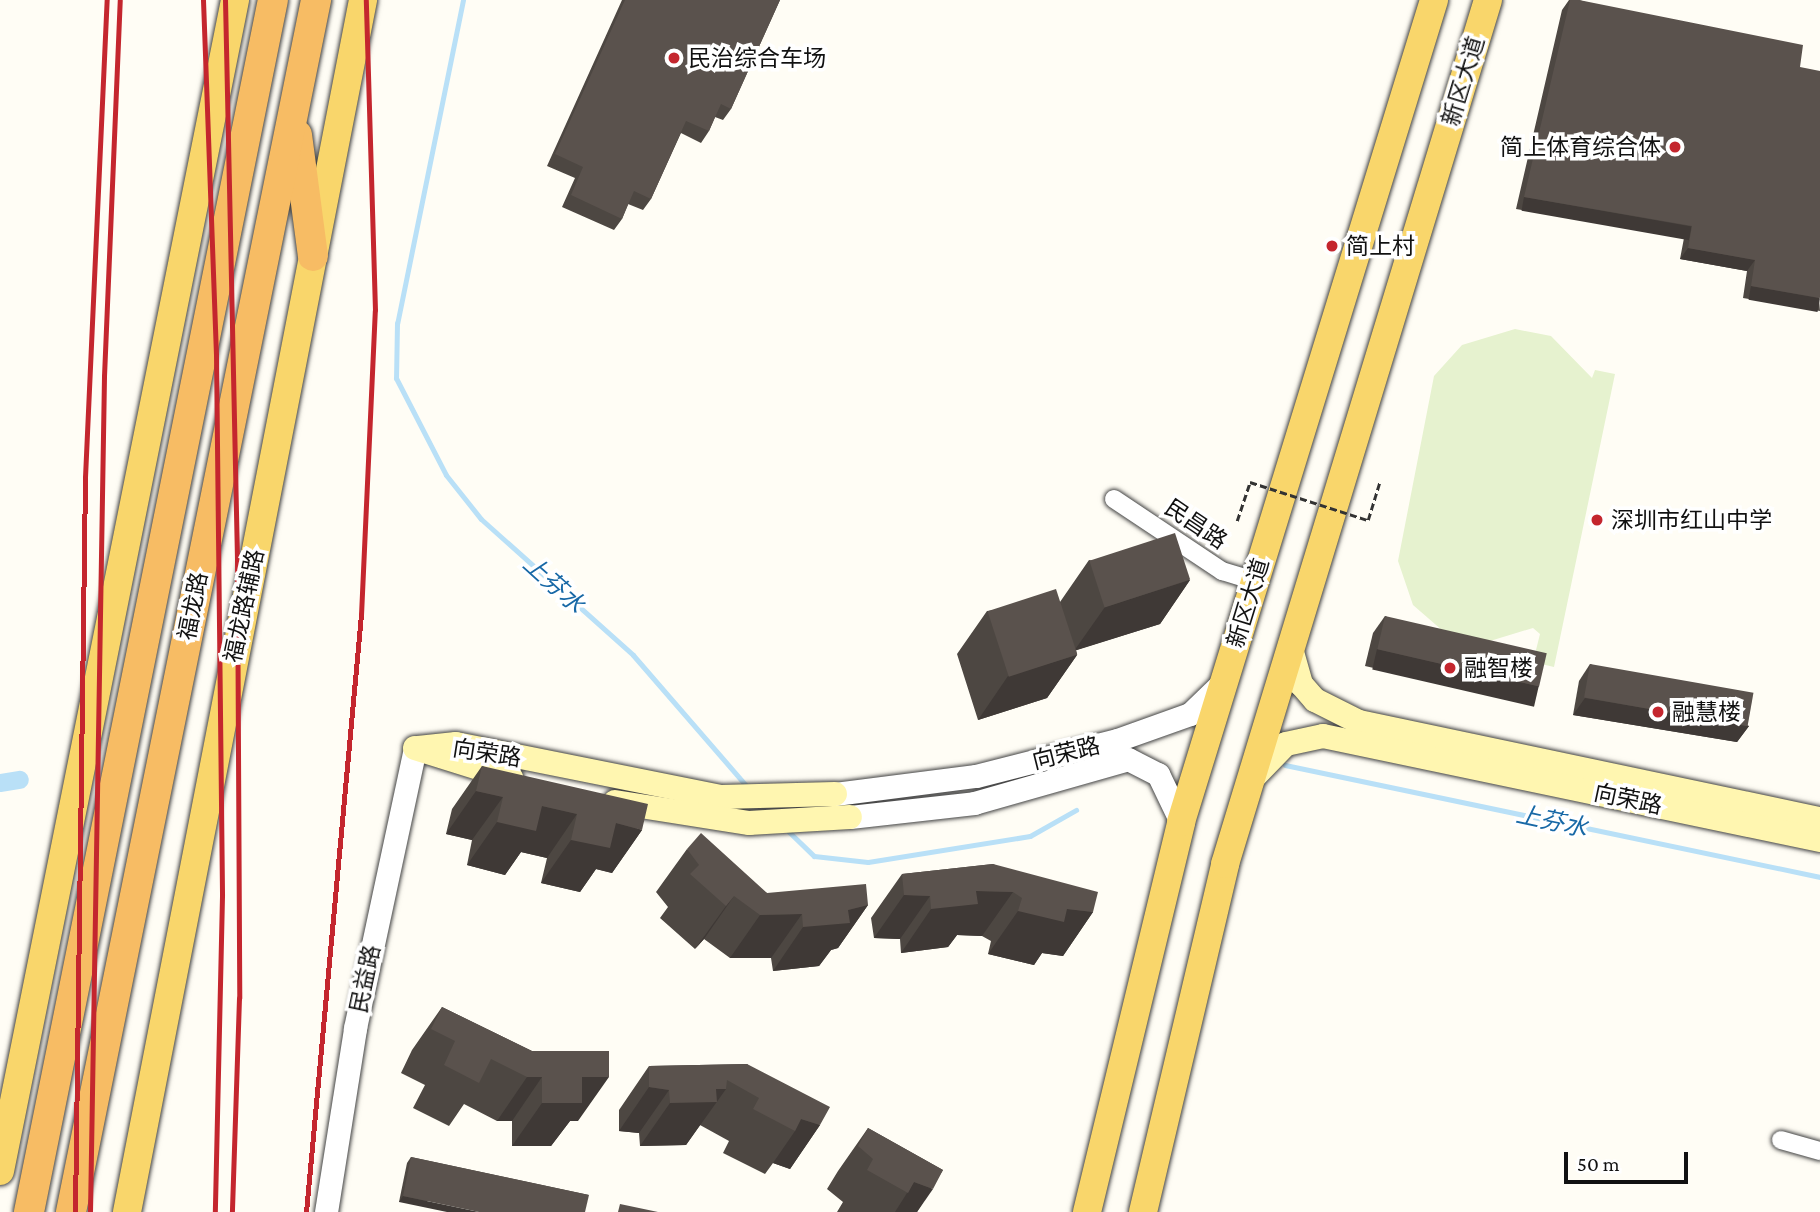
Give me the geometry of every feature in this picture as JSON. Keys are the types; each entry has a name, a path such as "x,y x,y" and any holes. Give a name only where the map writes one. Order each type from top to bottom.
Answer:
{"highway":[{"name":"福龙路","path":"29,1212 273,0"},
{"name":"福龙路","path":"71,1212 316,0"},
{"path":"294,110 313,256"}],"main road":[{"path":"0,1171 235,0"},
{"name":"福龙路辅路","path":"127,1212 363,0"},
{"name":"新区大道","path":"1087,1212 1181,822 1434,0"},
{"name":"新区大道","path":"1143,1212 1189,1004 1248,784 1488,0"},
{"name":"向荣路","path":"1290,645 1301,684 1315,701 1359,722 1820,819"},
{"name":"向荣路","path":"1248,784 1286,744 1323,736 1820,840"},
{"name":"向荣路","path":"415,748 456,744 653,787 721,797 835,794"},
{"name":"向荣路","path":"415,748 452,765 685,817 749,823 850,817"}],"street":[{"name":"民昌路","path":"1114,499 1222,571 1255,581"},
{"name":"向荣路","path":"835,794 976,776 1117,740 1190,714 1223,681"},
{"name":"民益路","path":"326,1212 355,1028 415,748"},
{"name":"向荣路","path":"850,817 974,803 1128,759 1158,774 1181,822"},
{"path":"1781,1140 1820,1151"}],"path":[{"path":"1237,521 1250,482 1368,520 1380,481"}],"green space":[{"path":"1515,329 1551,336 1592,378 1595,370 1615,374 1554,667 1533,662 1540,634 1533,628 1490,641 1443,631 1413,605 1398,561 1434,376 1462,345"}],"building":[{"name":"民治综合车场","path":"625,0 780,0 731,109 721,104 709,131 686,121 651,199 634,191 622,219 571,195 583,167 555,154"},
{"name":"简上体育综合体","path":"1570,0 1803,45 1800,67 1820,71 1820,298 1751,286 1755,260 1688,248 1692,226 1524,197"},
{"path":"1175,533 1190,580 1105,607 1089,561"},
{"path":"1056,589 1077,655 1009,677 988,611"},
{"path":"1385,616 1547,653 1539,686 1377,649"},
{"path":"1590,664 1753,693 1748,726 1584,697"},
{"path":"482,766 648,804 642,830 616,823 610,848 571,840 577,814 542,806 536,831 497,822 503,797 476,791"},
{"path":"701,833 767,893 866,884 868,905 848,910 850,923 803,927 802,914 760,915 734,896 726,906 690,874 699,865 687,849"},
{"path":"993,864 1098,892 1093,912 1067,909 1064,922 1018,911 1022,898 1013,892 976,891 978,904 931,909 930,896 904,895 902,874"},
{"path":"442,1007 532,1051 609,1051 609,1077 582,1077 582,1103 542,1103 542,1077 527,1077 491,1059 479,1083 444,1065 455,1041 431,1029"},
{"path":"747,1064 830,1107 820,1125 801,1119 795,1131 753,1109 759,1098 727,1080 726,1089 716,1089 717,1102 670,1103 669,1090 649,1087 649,1066"},
{"path":"868,1128 943,1170 933,1189 914,1182 908,1193 867,1170 873,1159 858,1146"},
{"path":"411,1157 589,1195 585,1212 479,1212 403,1196"},
{"path":"620,1204 658,1212 618,1212"}],"waterway":[{"name":"上芬水","path":"463,0 397,323 396,378 446,475 481,519 633,655 749,789"},
{"name":"上芬水","path":"1285,765 1820,877"},
{"path":"0,783 20,780"},
{"name":"上芬水","path":"786,829 814,856 868,862 1030,836 1076,810"}],"railway":[{"path":"75,1212 85,477 107,0"},
{"path":"90,1212 104,376 120,0"},
{"path":"203,0 216,355 222,896 215,1212"},
{"path":"225,0 237,560 239,998 232,1212"},
{"path":"306,1212 361,615 375,310 366,0"}],"place":[{"name":"民治综合车场","path":"674,58"},
{"name":"简上体育综合体","path":"1675,147"},
{"name":"简上村","path":"1332,246"},
{"name":"深圳市红山中学","path":"1597,520"},
{"name":"融智楼","path":"1450,668"},
{"name":"融慧楼","path":"1658,712"}]}
